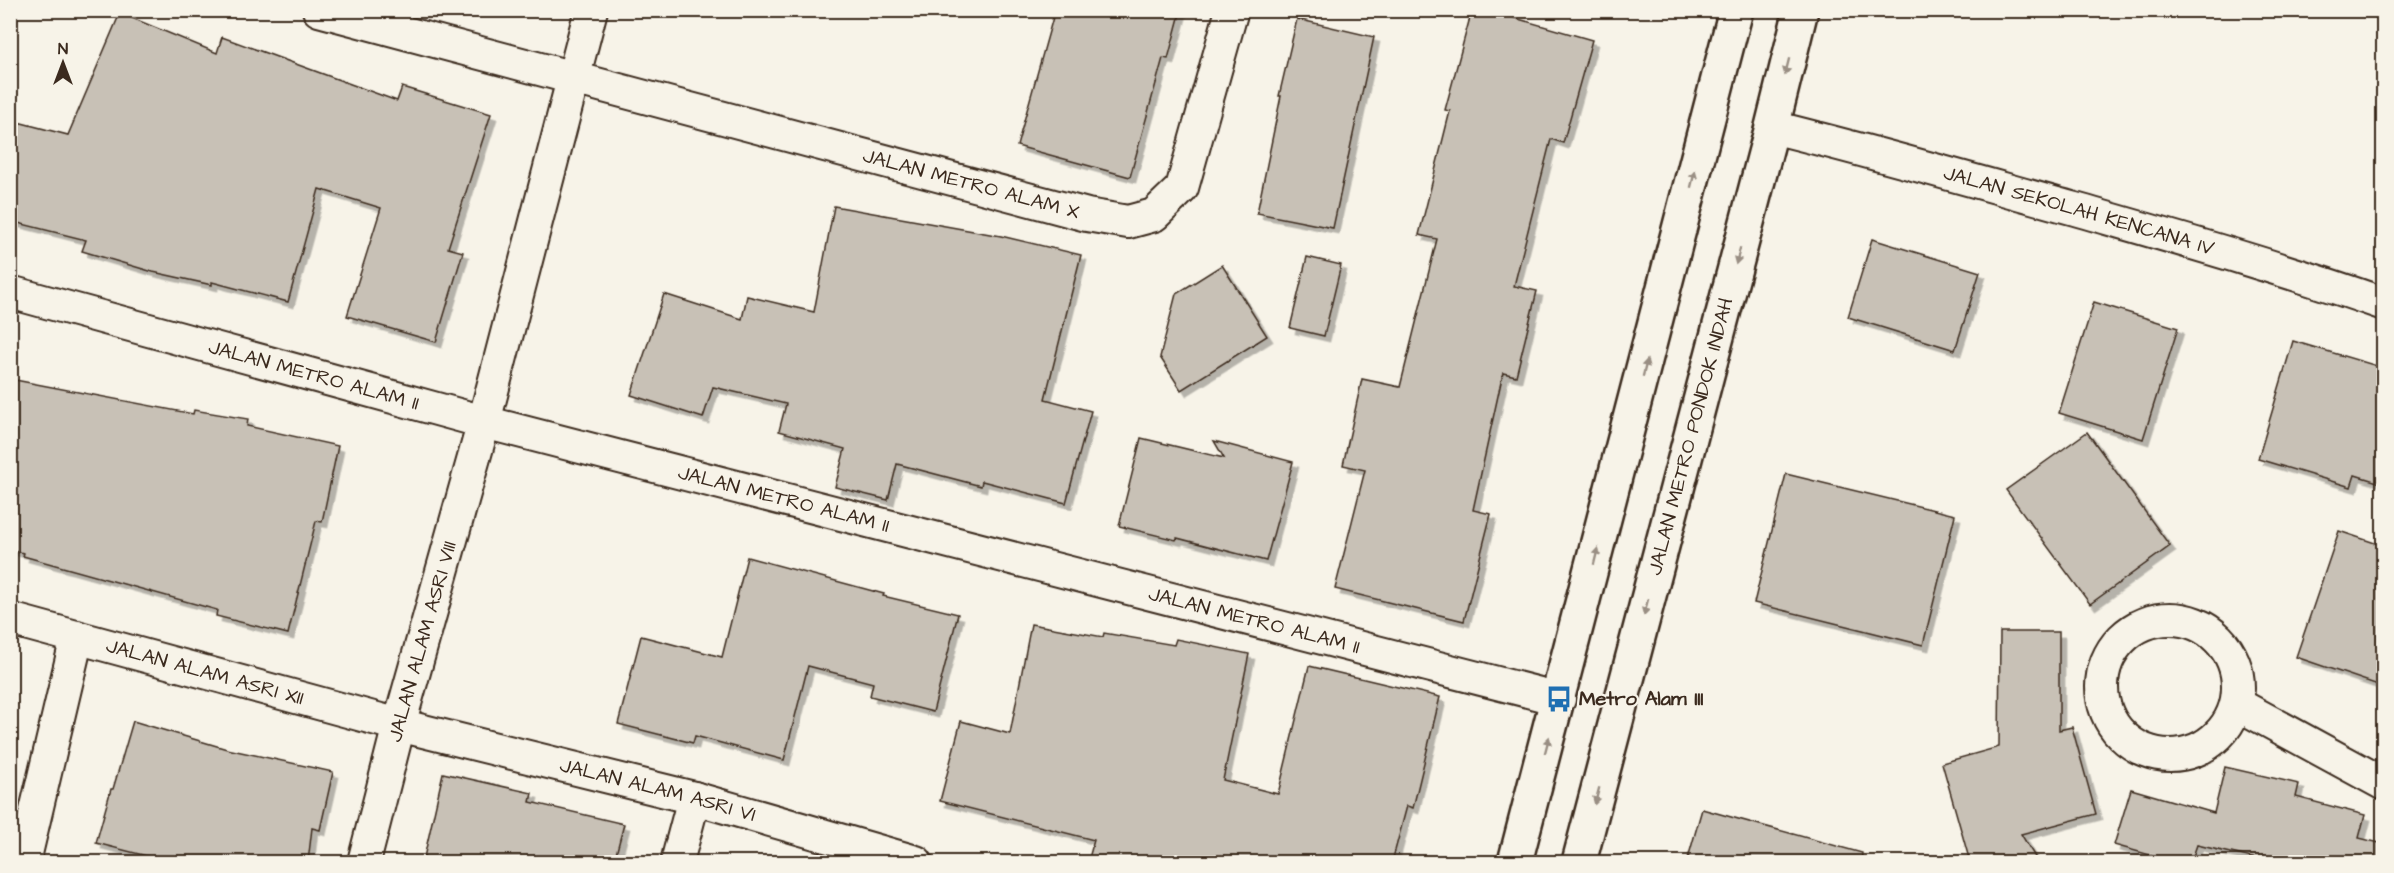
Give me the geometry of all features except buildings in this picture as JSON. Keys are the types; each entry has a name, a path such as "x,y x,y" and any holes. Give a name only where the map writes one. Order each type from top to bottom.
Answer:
{"highway":[{"path":"1515,862 1736,10"},
{"name":"JALAN METRO PONDOK INDAH","path":"1579,862 1801,10"}],"street":[{"name":"JALAN METRO ALAM X","path":"319,10 1076,212 1128,222 1154,215 1182,189 1232,10"},
{"path":"484,422 591,10"},
{"name":"JALAN SEKOLAH KENCANA IV","path":"1772,127 1879,154 2146,230 2305,277 2384,304"},
{"name":"JALAN METRO ALAM II","path":"10,292 484,422 1559,699"},
{"name":"JALAN ALAM ASRI VIII","path":"364,862 399,725 484,422"},
{"name":"JALAN ALAM ASRI XII","path":"10,619 399,725"},
{"path":"2162,619 2194,622 2222,642 2237,671 2237,704 2222,733 2194,752 2161,755 2130,743 2108,719 2101,687 2109,655 2130,630 2162,619"},
{"path":"24,862 77,638"},
{"path":"2237,704 2384,784"},
{"name":"JALAN ALAM ASRI VI","path":"399,725 694,798 916,862"},
{"path":"677,862 694,798"}],"place":[{"name":"Metro Alam III","path":"1559,699"}]}
